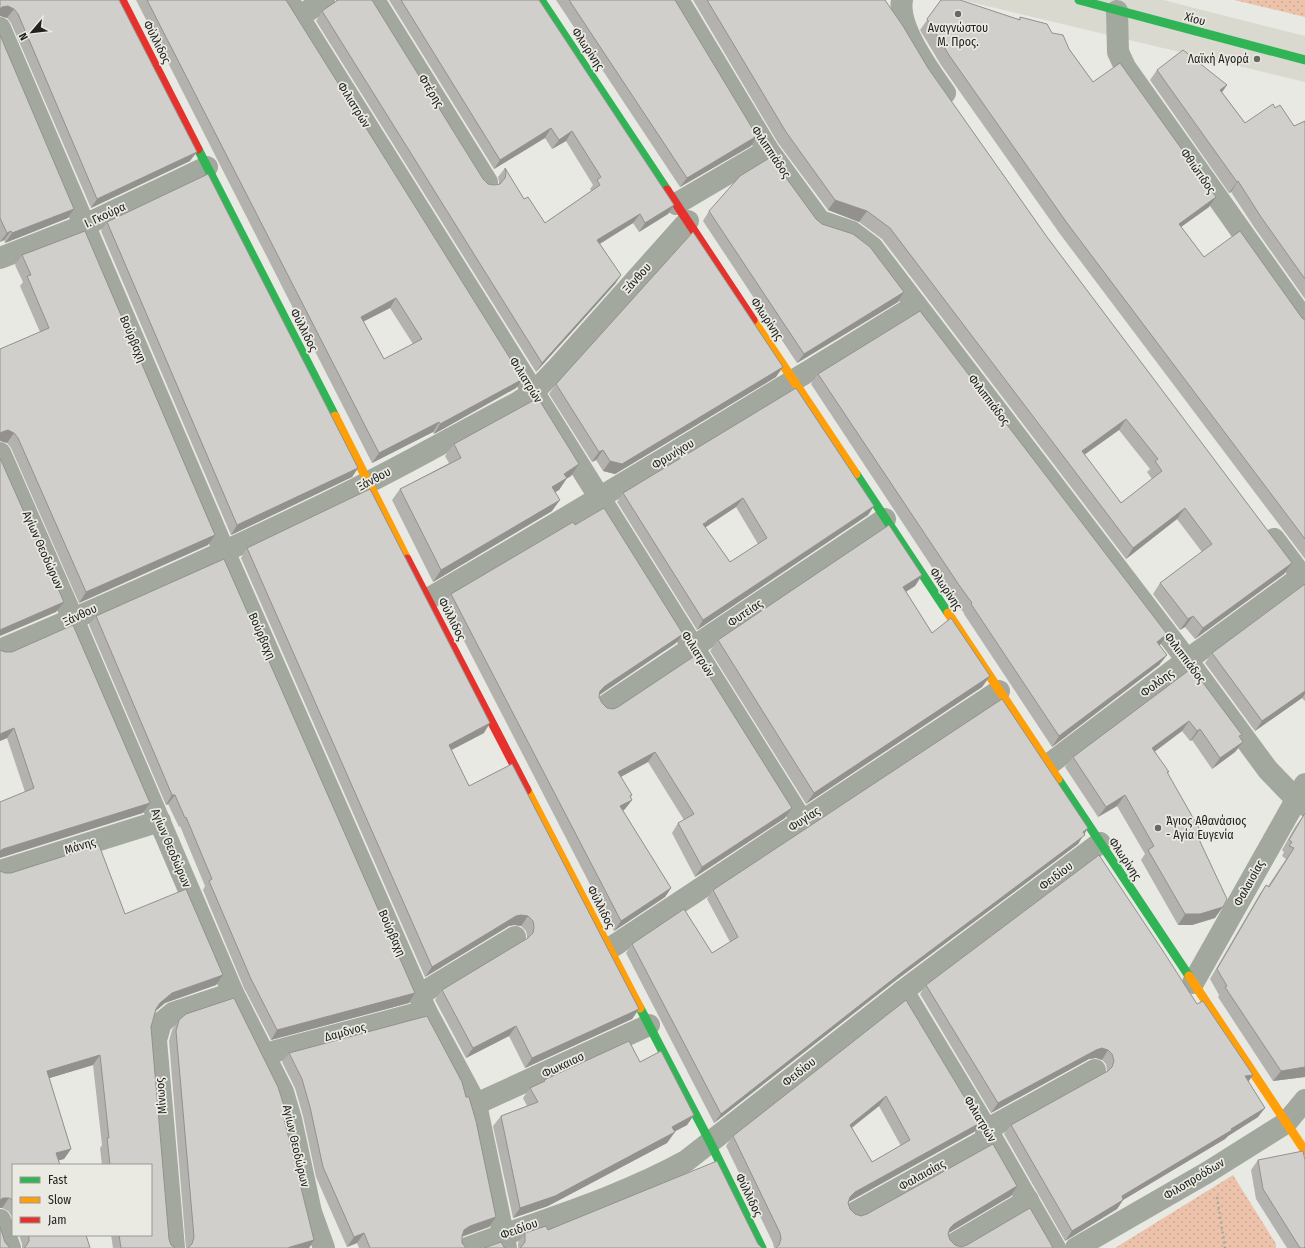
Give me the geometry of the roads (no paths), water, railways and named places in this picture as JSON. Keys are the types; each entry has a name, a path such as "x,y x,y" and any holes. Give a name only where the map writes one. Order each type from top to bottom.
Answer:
{"street":[{"name":"Φύλλιδος","path":"122,0 428,599 710,1142 762,1248"},
{"path":"294,8 324,0"},
{"name":"Φτέρης","path":"374,0 487,182"},
{"name":"Φλωρίνης","path":"541,0 1305,1151"},
{"name":"Φιλιππιάδος","path":"678,0 768,150 820,221 852,232 872,247 1187,660 1268,770 1302,796"},
{"path":"902,0 901,6 907,32 931,72 958,111"},
{"name":"Χίου","path":"1079,0 1305,60"},
{"name":"Φιλιατρών","path":"294,8 802,820"},
{"name":"Φθιώτιδος","path":"1117,11 1118,52 1125,67 1305,321"},
{"name":"Βούρβαχη","path":"0,28 224,551 423,1003 476,1104 504,1241"},
{"name":"Ξάνθου","path":"0,650 224,551 369,482 534,392 558,367 682,213 768,150"},
{"name":"Ι. Γκούρα","path":"0,258 84,225 207,167"},
{"name":"Φρυνίχου","path":"428,599 600,498 916,305"},
{"name":"Αγίων Θεοδώρων","path":"0,453 160,820 233,993 283,1092 291,1120 311,1212 324,1248"},
{"name":"Φυτείας","path":"605,706 885,519"},
{"path":"1264,526 1304,577"},
{"name":"Φολόης","path":"1048,765 1187,660 1304,577"},
{"name":"Φυγίας","path":"609,949 999,691"},
{"name":"Φαλαισίας","path":"1193,983 1302,796"},
{"name":"Μάνης","path":"0,871 160,820"},
{"name":"Φειδίου","path":"468,1248 504,1241 659,1176 686,1160 903,991 1100,843"},
{"name":"Δαμδνος","path":"265,1054 423,1003 515,938"},
{"name":"Φιλιατρών","path":"903,991 1028,1200 1054,1248"},
{"name":"Μίνωος","path":"174,1248 156,1040 161,1023 173,1013 233,993"},
{"name":"Φωκαιασ","path":"476,1104 649,1025"},
{"name":"Φαλαισίας","path":"854,1213 1095,1070"},
{"name":"Φιλοπροόδων","path":"1076,1248 1208,1172 1286,1123 1305,1100"},
{"path":"954,1244 1028,1200"},
{"path":"0,1220 10,1248"}],"place":[{"name":"Αναγνώστου Μ. Προς.","path":"958,14"},
{"name":"Λαϊκή Αγορά","path":"1257,59"},
{"name":"Άγιος Αθανάσιος - Αγία Ευγενία","path":"1158,828"}]}
